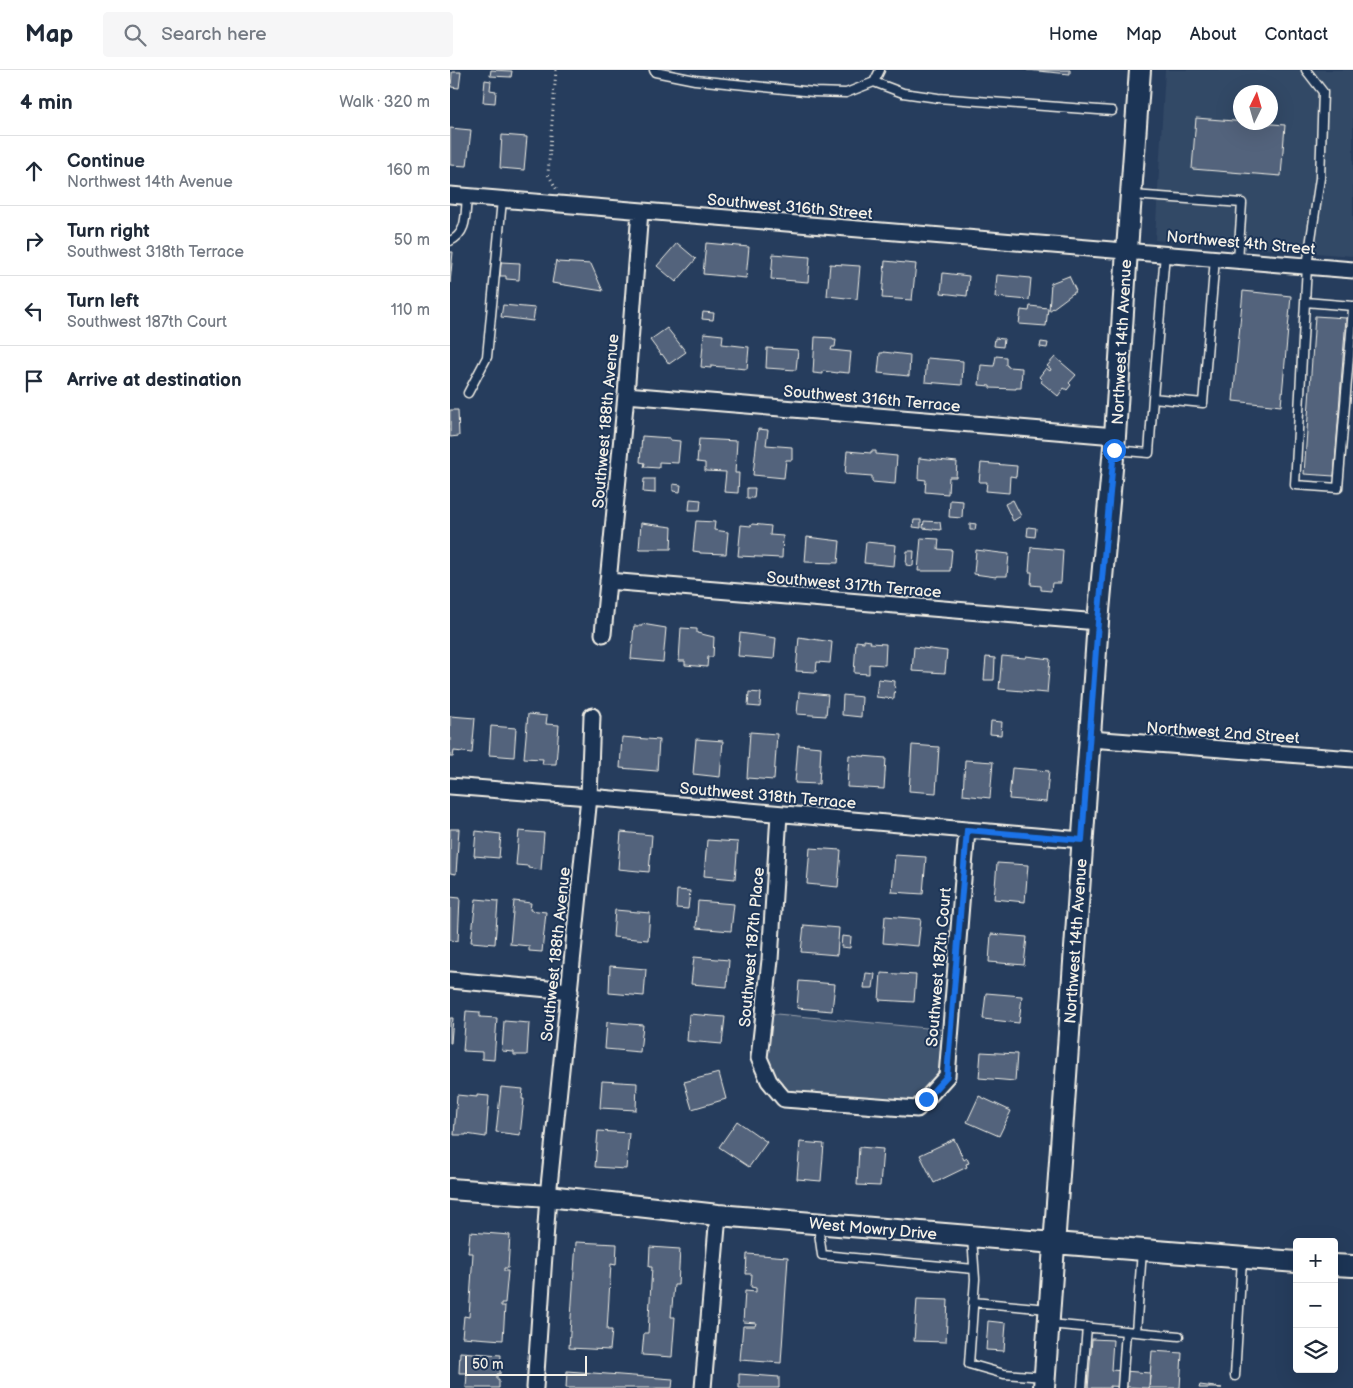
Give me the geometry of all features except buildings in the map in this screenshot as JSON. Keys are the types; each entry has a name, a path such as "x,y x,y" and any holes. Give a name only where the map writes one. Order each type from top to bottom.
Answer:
{"street":[{"name":"Northwest 14th Avenue","path":"1044,1382 1098,622 1115,443 1140,70"},
{"name":"Southwest 316th Street","path":"450,195 1127,250"},
{"name":"Southwest 188th Avenue","path":"603,634 626,395 640,211"},
{"name":"Northwest 4th Street","path":"1127,250 1353,270"},
{"name":"Southwest 316th Terrace","path":"626,395 1115,443"},
{"name":"Southwest 317th Terrace","path":"608,581 1098,622"},
{"name":"Southwest 188th Avenue","path":"535,1388 548,1196 589,797 592,716"},
{"name":"Northwest 2nd Street","path":"1090,740 1353,759"},
{"name":"Southwest 318th Terrace","path":"450,786 1082,840"},
{"name":"Southwest 187th Place","path":"779,814 770,960 759,1058 769,1080 784,1099 917,1109 926,1099"},
{"name":"Southwest 187th Court","path":"926,1099 947,1076 967,830"},
{"path":"450,980 570,991"},
{"name":"West Mowry Drive","path":"450,1189 548,1196 718,1215 1293,1262"},
{"path":"704,1388 718,1215"},
{"path":"1338,1265 1353,1266"}],"lane":[{"path":"654,70 655,72 695,80 814,92 846,93 874,82 880,70"},
{"path":"1305,302 1353,308 1338,488 1295,484 1305,302 1307,266 1320,178 1323,92 1306,70"},
{"path":"874,82 903,93 938,98 1112,111"},
{"path":"1131,195 1242,203 1238,260"},
{"path":"450,241 459,237 464,226 467,197"},
{"path":"468,393 487,357 502,200"},
{"path":"1115,443 1149,453 1165,253"},
{"path":"1153,398 1203,403 1215,258"},
{"path":"818,1223 822,1255 974,1269"},
{"path":"972,1236 974,1269 969,1364 1004,1374 1044,1382"},
{"path":"1136,1332 1142,1250"},
{"path":"1235,1376 1242,1257"},
{"path":"973,1302 1049,1316 1087,1327 1179,1336"},
{"path":"1082,1388 1087,1327"},
{"path":"1122,1388 1126,1331"}],"path":[{"path":"556,70 548,174 566,205"}],"shaded area":[{"path":"1165,70 1353,70 1353,256 1155,240"},
{"path":"766,1013 948,1030 943,1075 916,1107 785,1097 761,1057"}],"route":[{"path":"926,1099 947,1076 967,830 1082,840 1098,622 1114,450"}]}
